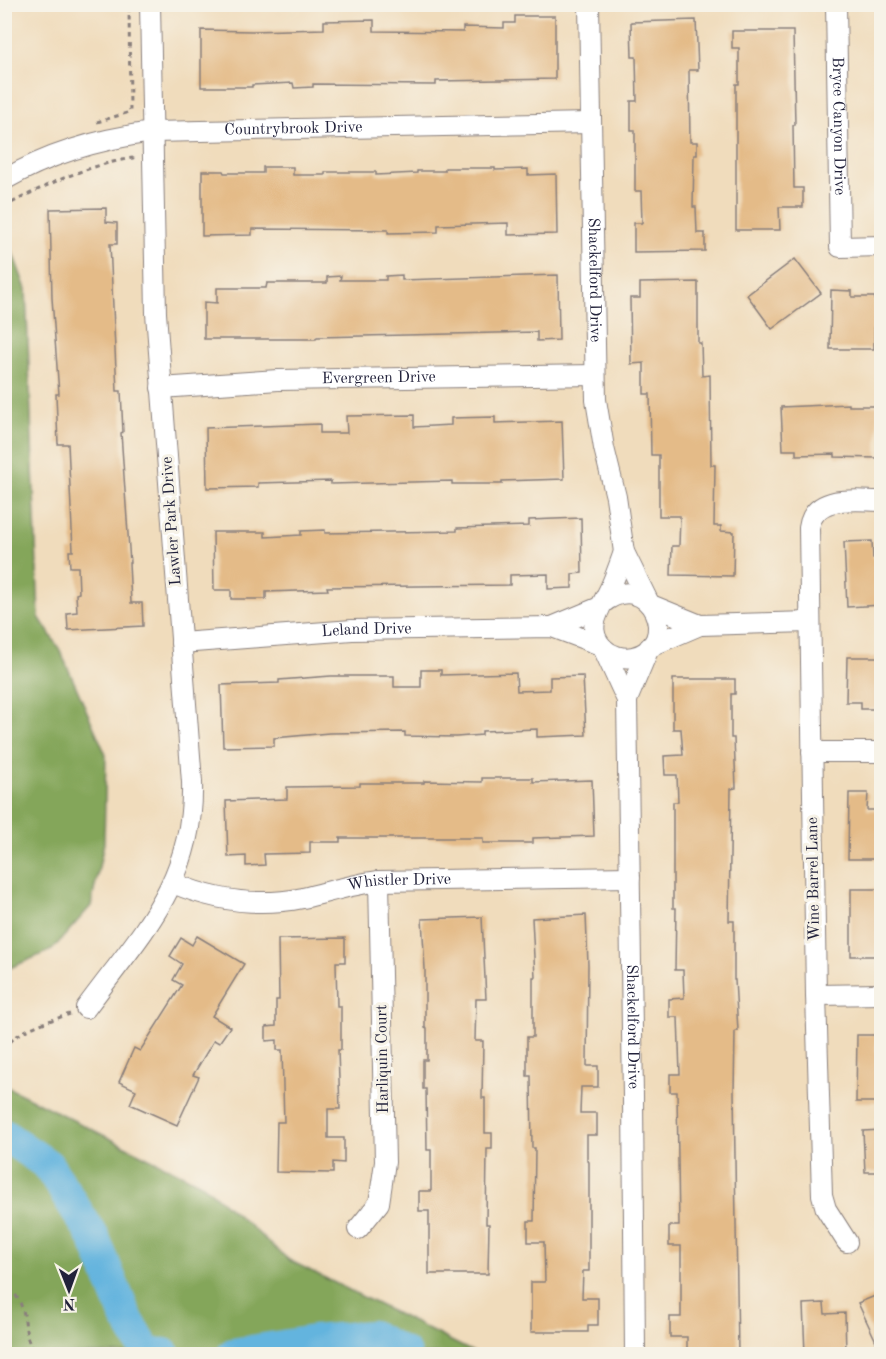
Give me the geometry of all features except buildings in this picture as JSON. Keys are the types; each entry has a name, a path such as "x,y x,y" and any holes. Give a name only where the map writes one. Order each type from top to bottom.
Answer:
{"street":[{"name":"Lawler Park Drive","path":"86,1008 153,916 172,883 185,851 192,799 154,292 150,4"},
{"name":"Shackelford Drive","path":"589,4 595,375 599,424 616,497 624,552 650,604"},
{"name":"Bryce Canyon Drive","path":"836,4 840,247 882,246"},
{"name":"Countrybrook Drive","path":"4,180 33,165 79,147 127,135 152,132 591,123"},
{"name":"Evergreen Drive","path":"161,388 278,380 595,375"},
{"name":"Wine Barrel Lane","path":"847,1242 826,1209 822,1195 816,995 809,528 816,511 831,502 882,501"},
{"path":"624,552 595,615 596,639 602,647 612,655 626,658 636,656 700,624"},
{"path":"601,605 613,596 627,593 700,624 810,622"},
{"path":"650,604 657,616 658,626 657,635 650,647"},
{"name":"Leland Drive","path":"552,627 601,605"},
{"name":"Leland Drive","path":"181,643 352,630 552,627 602,647"},
{"name":"Shackelford Drive","path":"602,647 615,670 627,700 635,1354"},
{"name":"Shackelford Drive","path":"627,700 650,647"},
{"path":"812,752 882,752"},
{"name":"Whistler Drive","path":"172,883 209,896 238,901 267,902 296,899 342,886 379,881 630,877"},
{"name":"Harliquin Court","path":"358,1228 379,1203 385,1162 379,881"},
{"path":"816,995 882,994"}],"path":[{"path":"88,124 130,112 129,4"},
{"path":"4,207 76,173 111,161 133,158 135,153"},
{"path":"4,1048 28,1029 86,1008"},
{"path":"4,1281 21,1305 26,1334 32,1348 38,1354"}],"green space":[{"path":"5,248 12,251 26,289 39,617 60,650 106,755 104,843 91,906 52,950 5,970"},
{"path":"5,1086 203,1185 289,1260 477,1354 5,1354"}],"waterway":[{"path":"4,1135 48,1165 94,1238 125,1315 147,1353 164,1354"},
{"path":"233,1354 314,1341 372,1336 405,1354"}]}
